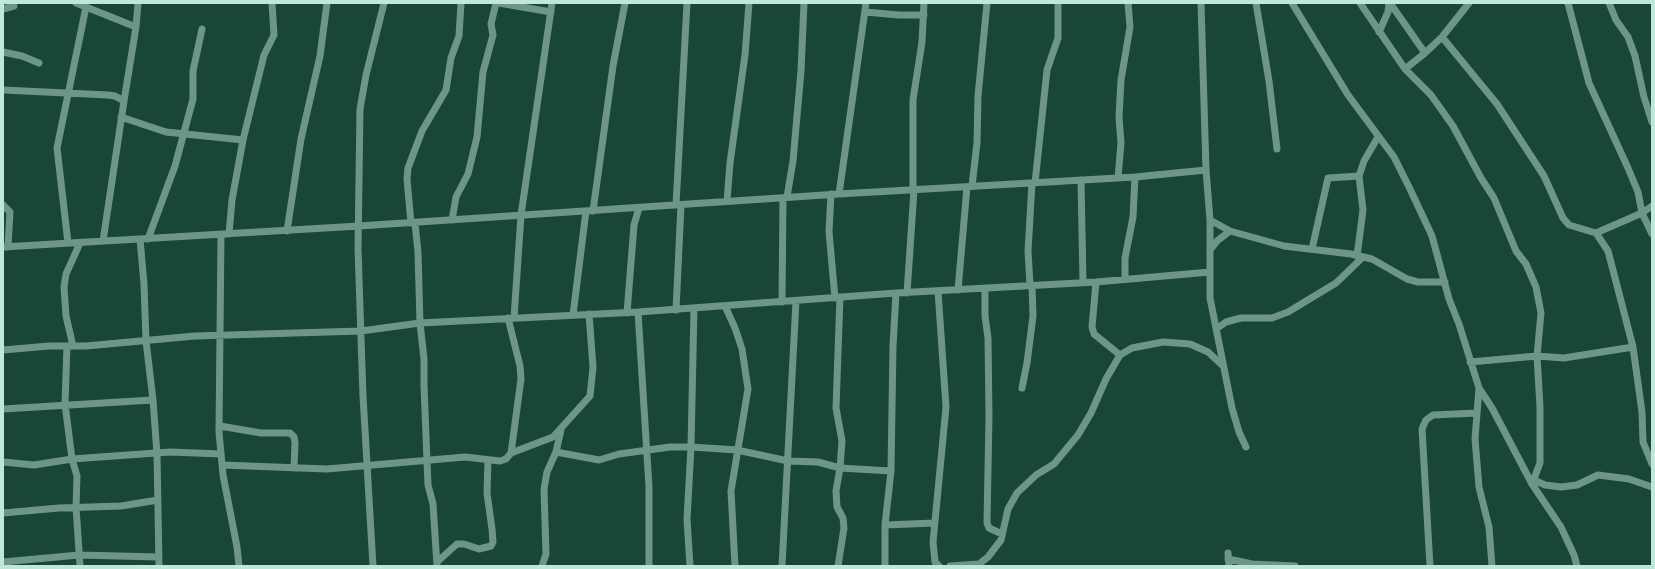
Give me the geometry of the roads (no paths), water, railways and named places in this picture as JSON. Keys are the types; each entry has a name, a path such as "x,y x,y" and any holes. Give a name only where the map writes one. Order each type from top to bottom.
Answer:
{"street":[{"path":"76,3 136,27"},
{"path":"103,241 136,27 138,3"},
{"path":"229,234 232,200 243,140 264,55 274,35 272,3"},
{"path":"287,230 301,139 320,56 327,3"},
{"path":"373,566 363,396 358,249 360,109 366,75 384,3"},
{"path":"437,564 432,504 428,485 424,360 420,323 418,252 407,179 408,168 422,131 446,90 451,58 459,36 460,3"},
{"path":"452,220 456,197 468,174 477,137 483,72 488,49 493,40 491,24 496,3"},
{"path":"499,3 551,12"},
{"path":"511,453 521,379 511,318 521,215 552,3"},
{"path":"573,315 580,248 589,211 625,3"},
{"path":"676,310 687,3"},
{"path":"727,202 730,163 745,55 749,3"},
{"path":"782,302 785,198 793,161 802,70 804,3"},
{"path":"839,194 866,3"},
{"path":"907,293 913,190 913,100 922,42 924,3"},
{"path":"958,290 970,187 977,143 978,96 987,3"},
{"path":"1022,388 1033,316 1028,251 1033,183 1047,70 1058,38 1058,3"},
{"path":"1118,178 1121,143 1119,116 1121,80 1130,27 1128,3"},
{"path":"1201,3 1206,170 1210,220 1210,298 1232,408 1239,432 1246,447"},
{"path":"1256,3 1269,81 1277,149"},
{"path":"1292,3 1348,95 1394,158 1422,213 1432,236 1479,388 1492,408 1533,482 1561,527 1574,556 1576,566"},
{"path":"1360,3 1378,32 1405,69 1431,95 1453,126 1481,178 1494,198 1516,251 1526,264 1536,287 1541,312 1538,356 1540,463 1533,482"},
{"path":"1378,32 1388,12 1390,3"},
{"path":"1390,3 1424,53"},
{"path":"1405,69 1442,37 1469,3"},
{"path":"1568,3 1589,83 1628,168 1638,192 1642,213 1652,234"},
{"path":"1609,3 1616,20 1628,37 1635,56 1644,97 1652,122"},
{"path":"3,9 14,6"},
{"path":"68,243 57,148 86,7"},
{"path":"864,12 899,15 924,15"},
{"path":"148,239 175,166 182,134 193,99 193,71 202,29"},
{"path":"1442,37 1497,104 1544,176 1563,218 1569,225 1596,234 1608,251 1633,347 1642,412 1643,442 1652,464"},
{"path":"3,52 22,56 39,63"},
{"path":"3,90 108,95 115,96 124,101"},
{"path":"121,118 166,132 243,140"},
{"path":"1216,329 1226,322 1241,318 1272,318 1288,312 1336,283 1360,256 1363,210 1359,176 1364,161 1378,137"},
{"path":"3,205 10,212 5,247 413,223 831,194 1135,177 1206,170"},
{"path":"1312,249 1328,178 1359,176"},
{"path":"1125,279 1125,258 1132,217 1135,177"},
{"path":"1081,180 1083,282"},
{"path":"831,194 829,232 838,298 836,408 842,441 840,468 836,490 837,507 843,518 844,528 838,566"},
{"path":"1596,234 1642,213 1652,206"},
{"path":"627,313 634,225 639,208"},
{"path":"1210,220 1230,231 1284,246 1360,256 1372,259 1407,279 1418,282 1445,282"},
{"path":"1210,250 1216,241 1230,231"},
{"path":"221,234 221,454 239,566"},
{"path":"140,239 144,284 146,341 153,400 157,454 159,566"},
{"path":"80,243 66,274 64,287 70,346 65,404 72,459 77,476 76,507 80,566"},
{"path":"3,350 220,335 361,331 420,323 676,310 896,293 1096,282 1210,272"},
{"path":"1096,282 1092,327 1094,334 1120,355"},
{"path":"985,289 985,316 988,338 989,416 987,523 989,528 1002,534"},
{"path":"938,291 946,407 935,523 934,555 935,562 939,566"},
{"path":"885,566 884,525 891,471 893,346 896,293"},
{"path":"782,566 796,301"},
{"path":"725,306 735,328 742,349 748,389 746,411 737,450 731,491 735,566"},
{"path":"690,566 687,519 691,447 694,308"},
{"path":"638,312 647,451 649,566"},
{"path":"542,566 546,554 544,489 548,472 556,452 561,430 568,418 581,407 590,396 592,367 589,314"},
{"path":"950,566 979,564 996,548 1002,534 1008,509 1018,493 1036,475 1054,464 1074,441 1091,413 1106,379 1120,355 1132,348 1163,342 1190,344 1208,352 1223,366"},
{"path":"1470,362 1538,356 1564,358 1633,347"},
{"path":"1479,388 1475,439 1478,487 1489,527 1492,566"},
{"path":"3,409 65,404 153,400"},
{"path":"1430,566 1422,429 1426,420 1433,415 1477,414"},
{"path":"220,426 260,433 290,434 294,437 295,443 294,468"},
{"path":"222,465 327,469 368,467 465,457 500,461 506,459 511,453 553,437 561,430"},
{"path":"556,452 599,460 619,454 670,447 691,447 737,450 788,461 807,461 840,468 891,471"},
{"path":"3,462 34,464 72,459 184,451 221,454"},
{"path":"437,564 457,544 464,544 479,549 491,546 492,529 487,493 488,460"},
{"path":"1533,482 1561,487 1576,485 1598,475 1629,479 1652,487"},
{"path":"3,513 76,507 120,506 158,500"},
{"path":"884,525 935,523"},
{"path":"3,562 79,555 159,557"},
{"path":"1228,559 1252,564 1295,566"}]}
